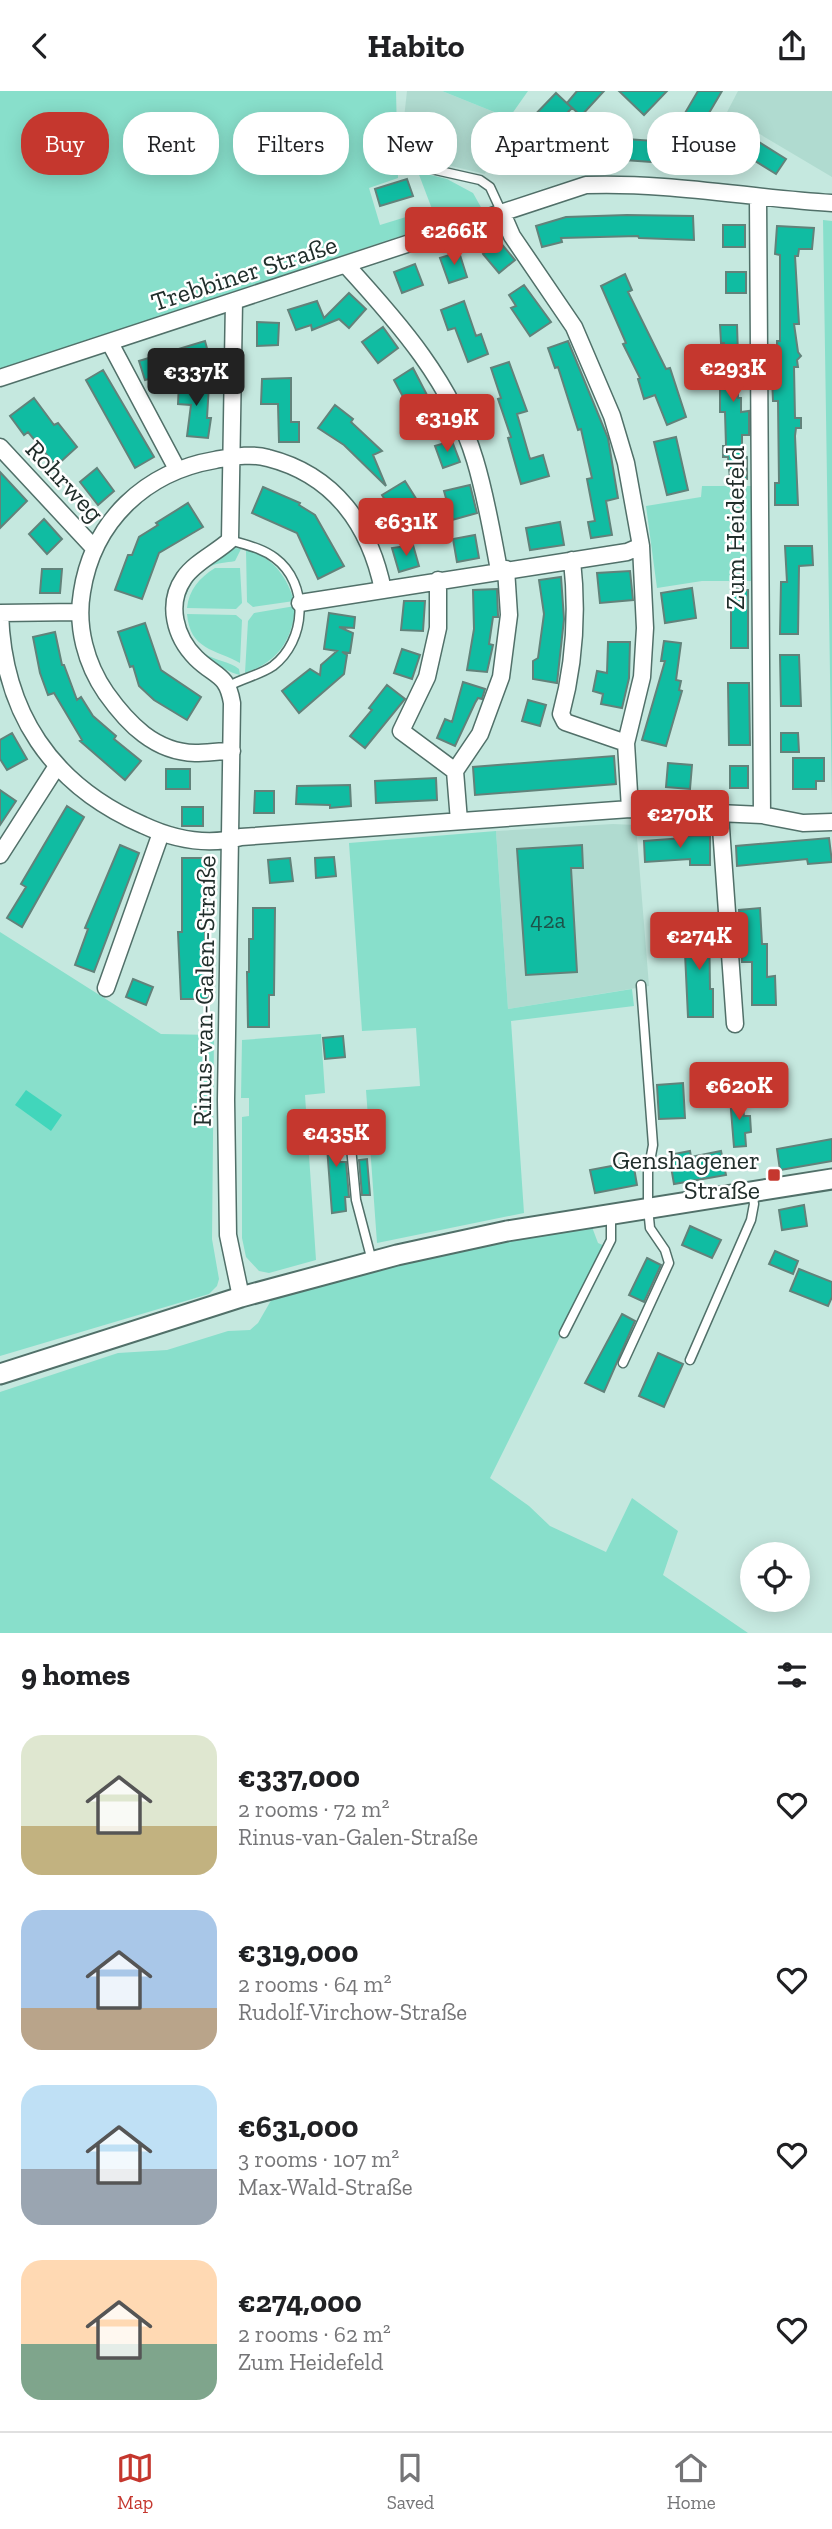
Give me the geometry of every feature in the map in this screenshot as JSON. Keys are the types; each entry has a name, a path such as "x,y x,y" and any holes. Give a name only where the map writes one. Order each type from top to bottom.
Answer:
{"street":[{"name":"Trebbiner Straße","path":"0,378 586,185 629,183 758,198 832,203"},
{"name":"Zum Heidefeld","path":"758,198 762,815"},
{"path":"502,213 512,236 574,327 612,416 626,463 640,546 645,628 642,677 626,743 630,809"},
{"path":"346,265 419,349 461,422 478,470 503,570 509,615 501,677 480,734 455,771 459,821"},
{"path":"229,686 220,675 197,659 182,640 173,610 184,578 230,540 234,301"},
{"path":"110,343 177,469"},
{"name":"Rohrweg","path":"0,447 94,548"},
{"path":"232,751 194,753 165,748 140,732 121,713 97,680 84,644 79,612 85,575 94,548 116,516 136,494 177,469 233,457 267,457 298,469 326,486 348,508 365,532 377,560 383,590"},
{"path":"300,603 627,552 640,546"},
{"path":"572,560 576,598 575,642 561,715 565,722 626,743"},
{"path":"438,580 438,628 427,677 401,731 455,771"},
{"path":"79,612 0,613 1,647 6,671 21,710 39,744 57,766 86,793 116,814 161,834 190,840 231,840 630,809 762,815 803,823 832,822"},
{"name":"Rinus-van-Galen-Straße","path":"229,686 232,703 232,751 226,1100 228,1235 241,1297"},
{"path":"0,855 57,766"},
{"path":"720,814 735,1024"},
{"path":"106,988 161,834"},
{"path":"0,1374 241,1297 372,1261 507,1231 832,1178"}],"lane":[{"path":"457,175 480,180 490,187 502,213"},
{"path":"229,686 264,672 285,654 297,632 300,603 296,587 276,558 258,548 230,540"},
{"path":"623,1363 669,1263 665,1250 650,1228 648,1172 653,1145 641,985"},
{"path":"349,1126 356,1200 372,1261"},
{"path":"690,1360 751,1220 754,1205 752,1192"},
{"path":"564,1333 611,1240 611,1215"}],"shaded area":[{"path":"0,91 396,91 396,112 363,112 363,175 398,175 398,178 369,188 380,225 432,209 419,175 447,179 473,193 482,209 0,369"},
{"path":"407,91 442,91 494,112 471,112 471,171 457,167 457,112 405,112"},
{"path":"442,91 528,91 513,112 494,112"},
{"path":"738,91 832,91 832,177 760,134 760,112 727,112"},
{"path":"823,220 832,221 832,804"},
{"path":"702,486 754,486 754,581 702,581 657,588 646,506 701,497"},
{"path":"236,548 241,549 235,561 212,565 199,575 191,585 183,609 187,633 194,644 208,656 235,666 240,675 221,667 193,646 183,630 180,614 183,598 191,583 203,569 218,557"},
{"path":"246,550 263,557 277,568 283,575 294,601 253,607 247,602"},
{"path":"215,568 240,568 242,603 236,609 187,608 196,585"},
{"path":"295,606 291,630 281,649 266,663 245,673 248,621 254,613"},
{"path":"187,614 236,615 242,620 240,663 198,642 189,626"},
{"path":"636,825 649,986 508,1009 496,831"},
{"path":"496,831 508,1009 632,989 634,1006 511,1021 524,1213 377,1243 366,1090 420,1086 416,1028 362,1031 349,843"},
{"path":"0,932 161,1034 214,1035 212,1239 219,1279 217,1286 209,1294 0,1356"},
{"path":"321,1034 325,1093 305,1095 316,1260 269,1273 259,1271 246,1257 242,1238 242,1117 249,1116 249,1098 241,1098 242,1040"},
{"path":"26,1090 62,1115 51,1131 15,1105"},
{"path":"592,1227 598,1243 605,1246 490,1478 529,1506 550,1526 606,1552 632,1498 678,1531 663,1575 748,1633 0,1633 0,1392 118,1353 167,1350 228,1331 250,1330 258,1323 273,1297 432,1258"}],"building":[{"path":"577,91 604,91 585,112 577,112 567,103"},
{"path":"619,91 667,91 644,115"},
{"path":"698,91 722,91 710,112 686,112"},
{"path":"556,93 572,108 568,112 538,112"},
{"path":"633,139 647,140 647,162 633,161"},
{"path":"760,143 786,159 776,174 760,164"},
{"path":"407,179 413,196 380,206 375,189"},
{"path":"693,216 694,240 638,236 561,238 562,242 542,247 536,226 566,217"},
{"path":"723,225 745,225 745,247 723,247"},
{"path":"777,226 814,228 812,249 799,249 798,256 795,256 799,324 794,324 801,356 797,360 798,367 794,367 795,418 801,418 801,428 796,428 795,436 798,505 775,505 775,483 779,483 778,401 773,401 772,377 773,351 777,351 777,341 780,341 780,255 775,254"},
{"path":"499,241 515,260 499,273 483,254"},
{"path":"459,252 467,277 449,283 440,258"},
{"path":"415,264 423,285 402,293 394,272"},
{"path":"726,272 746,272 746,293 726,293"},
{"path":"625,274 632,290 628,292 666,369 670,368 686,417 667,425 655,395 644,399 638,379 640,378 623,344 626,343 601,286"},
{"path":"524,285 551,322 530,336 511,308 516,306 509,295"},
{"path":"349,293 366,309 349,328 339,319 312,330 311,325 296,330 288,310 317,301 324,318"},
{"path":"464,301 476,336 481,334 488,354 468,362 455,328 448,330 441,310"},
{"path":"257,322 279,323 278,345 257,346"},
{"path":"720,325 737,325 738,355 743,355 743,376 738,376 738,398 741,398 741,412 749,411 749,435 742,435 742,457 747,457 747,479 730,479 728,457 723,457 723,446 726,446 725,412 720,412 720,383 724,383 724,343 721,343"},
{"path":"383,327 398,348 378,363 362,342"},
{"path":"205,341 211,363 145,380 139,361"},
{"path":"568,341 608,438 618,498 606,501 612,535 591,538 588,522 595,521 587,479 592,478 581,429 578,430 558,367 555,368 548,348"},
{"path":"509,362 527,411 517,414 530,459 543,455 549,476 521,484 508,438 511,437 498,399 501,398 491,368"},
{"path":"413,368 441,422 422,432 394,380"},
{"path":"103,370 154,457 135,468 86,380"},
{"path":"291,378 291,422 299,422 299,442 279,442 278,404 261,404 262,379"},
{"path":"179,382 209,384 207,418 211,418 208,438 187,436 191,405 178,404"},
{"path":"34,398 54,425 58,423 77,447 56,466 28,432 24,435 10,416"},
{"path":"335,405 353,419 351,422 382,451 373,455 386,486 344,445 318,428"},
{"path":"676,437 688,490 667,495 654,442"},
{"path":"452,441 460,462 443,468 435,446"},
{"path":"97,468 114,491 98,505 80,482"},
{"path":"0,472 27,501 0,528"},
{"path":"405,481 420,505 397,519 382,495"},
{"path":"470,485 477,513 452,520 444,491"},
{"path":"263,487 300,503 299,505 315,515 344,566 318,579 297,533 252,513"},
{"path":"188,503 203,527 159,553 142,599 115,590 128,555 132,555 139,537"},
{"path":"44,519 62,539 47,554 29,534"},
{"path":"560,522 564,545 530,550 526,528"},
{"path":"475,535 479,558 457,562 453,539"},
{"path":"413,545 419,566 399,572 392,548"},
{"path":"785,546 812,546 813,565 799,566 798,634 780,634 781,582 787,582"},
{"path":"42,569 62,569 60,593 40,593"},
{"path":"630,571 633,600 600,603 597,573"},
{"path":"561,577 564,619 557,683 533,679 533,661 538,658 544,614 539,580"},
{"path":"731,581 739,590 748,590 748,648 731,648"},
{"path":"692,588 696,618 665,623 661,593"},
{"path":"497,589 498,617 493,617 489,644 493,645 487,672 467,670 474,629 473,590"},
{"path":"404,601 425,601 423,631 401,630"},
{"path":"329,613 355,617 354,628 339,627 353,633 350,653 342,652 347,655 344,674 299,713 282,691 310,669 320,675 321,665 337,651 324,649"},
{"path":"145,623 161,670 201,697 187,720 154,700 139,686 133,666 130,667 118,632"},
{"path":"55,632 62,665 77,700 81,697 93,716 116,736 114,739 141,761 125,780 80,741 82,740 54,693 48,695 40,673 33,637"},
{"path":"664,641 681,643 676,680 681,681 679,690 682,691 666,746 642,740 665,661 661,661"},
{"path":"608,642 630,642 629,678 622,708 601,704 603,694 593,691 597,671 607,673"},
{"path":"402,649 420,655 412,679 394,673"},
{"path":"780,655 799,655 801,706 781,706"},
{"path":"463,682 485,689 482,699 478,698 475,703 455,746 437,738 445,719 452,722"},
{"path":"728,683 749,683 750,745 729,745"},
{"path":"387,685 405,699 365,748 350,736 372,710 369,708"},
{"path":"528,700 546,705 540,726 522,721"},
{"path":"12,733 27,759 7,770 0,759 0,740"},
{"path":"781,733 798,733 799,752 781,752"},
{"path":"614,756 616,784 475,795 473,767"},
{"path":"793,758 824,758 824,781 816,781 816,789 793,789"},
{"path":"668,763 692,765 690,789 666,787"},
{"path":"730,766 748,766 748,788 730,788"},
{"path":"166,769 190,769 190,789 166,789"},
{"path":"436,778 437,800 376,803 375,781"},
{"path":"350,785 351,806 330,808 330,805 296,804 297,786"},
{"path":"0,790 16,801 0,825"},
{"path":"255,791 274,791 274,813 254,813"},
{"path":"67,806 84,817 22,927 7,918 26,887 21,884"},
{"path":"182,807 203,807 203,826 182,826"},
{"path":"710,836 710,865 690,865 690,859 645,862 644,841"},
{"path":"829,838 832,862 808,864 807,859 737,866 736,846"},
{"path":"120,845 139,853 94,972 75,965 88,929 85,928"},
{"path":"582,845 583,868 571,868 577,972 526,975 517,849"},
{"path":"334,857 336,876 316,878 315,858"},
{"path":"182,858 205,858 208,920 205,920 205,974 208,974 208,999 181,999 178,932 182,932"},
{"path":"290,858 293,881 270,883 268,860"},
{"path":"253,908 275,908 274,995 269,995 269,1027 248,1027 247,972 249,939 253,939"},
{"path":"760,908 762,944 767,944 767,977 775,976 776,1005 752,1005 752,962 742,962 739,910"},
{"path":"709,919 713,1017 688,1017 685,953 693,953 690,920"},
{"path":"133,979 153,987 146,1005 126,997"},
{"path":"343,1036 345,1057 325,1059 323,1038"},
{"path":"683,1083 685,1118 659,1119 657,1085"},
{"path":"742,1097 744,1116 750,1116 751,1132 745,1133 746,1146 734,1147 730,1098"},
{"path":"325,1120 337,1120 340,1162 346,1162 349,1197 345,1197 346,1211 332,1213"},
{"path":"832,1139 832,1161 780,1170 777,1149"},
{"path":"690,1151 691,1157 721,1151 726,1175 674,1184 669,1155"},
{"path":"367,1159 370,1195 362,1195 359,1160"},
{"path":"633,1162 637,1185 595,1193 590,1170"},
{"path":"804,1205 807,1226 782,1230 779,1210"},
{"path":"690,1226 721,1240 712,1258 682,1245"},
{"path":"775,1251 798,1261 793,1274 769,1264"},
{"path":"647,1258 661,1265 644,1302 629,1295"},
{"path":"799,1269 832,1282 832,1297 828,1306 790,1291"},
{"path":"622,1314 635,1321 604,1392 585,1383"},
{"path":"658,1353 683,1364 664,1407 639,1396"}],"place":[{"name":"Genshagener Straße","path":"774,1175"}]}
